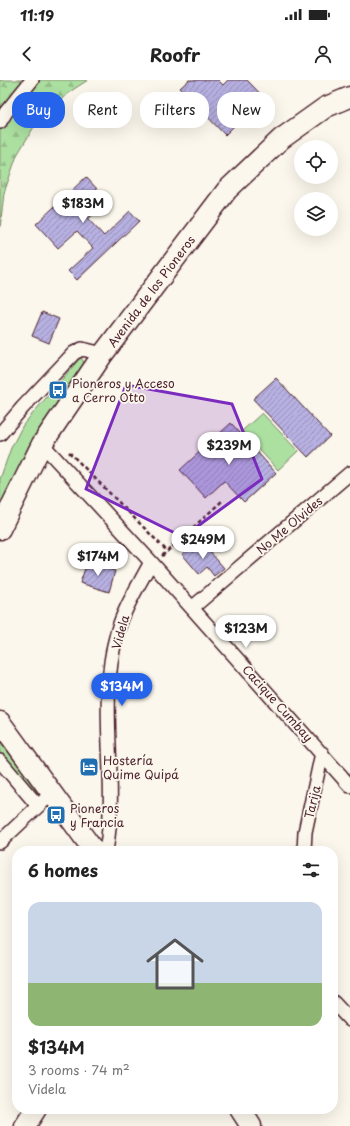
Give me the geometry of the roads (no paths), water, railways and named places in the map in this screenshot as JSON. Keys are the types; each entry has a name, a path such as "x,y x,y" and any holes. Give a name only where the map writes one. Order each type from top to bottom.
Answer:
{"main road":[{"name":"Avenida de los Pioneros","path":"0,529 42,444 103,354 227,190 281,139 326,107 350,97"},
{"path":"0,722 45,800 89,846"},
{"path":"25,1126 33,1114"},
{"path":"243,1114 251,1126"}],"street":[{"path":"0,122 6,112 32,80"},
{"path":"0,434 23,407 74,353 82,349 103,354"},
{"name":"Cacique Cumbay","path":"42,444 151,562 350,786"},
{"name":"No Me Olvides","path":"192,608 350,473"},
{"name":"Videla","path":"107,846 111,817 108,743 110,671 117,634 128,605 151,562"},
{"name":"Tarija","path":"304,846 305,832 322,753"},
{"path":"0,761 45,800 0,842"},
{"path":"338,1007 350,1020"}],"place":[{"name":"Pioneros y Acceso a Cerro Otto","path":"58,390"},
{"name":"Hostería Quime Quipá","path":"89,767"},
{"name":"Pioneros y Francia","path":"56,815"}]}
